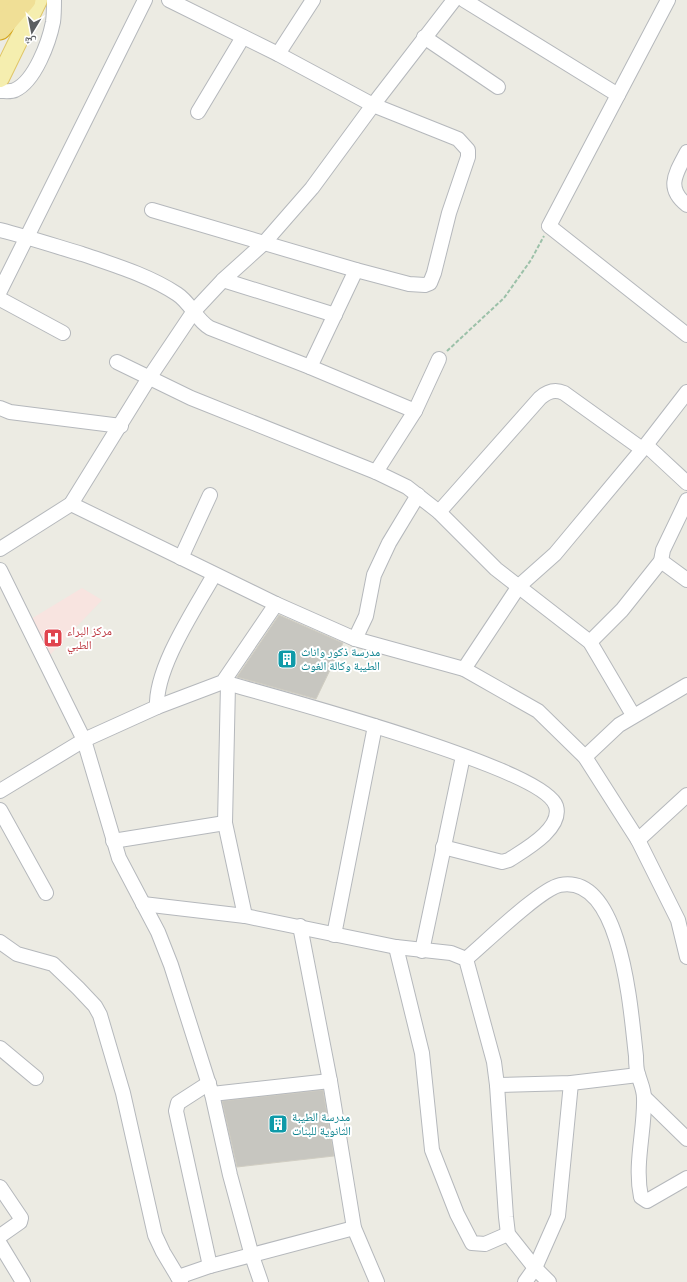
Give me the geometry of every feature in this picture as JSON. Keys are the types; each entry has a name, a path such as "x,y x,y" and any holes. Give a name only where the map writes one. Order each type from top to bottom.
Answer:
{"highway":[{"path":"0,6 5,0"},
{"path":"0,29 25,0"}],"main road":[{"path":"0,78 38,0"}],"street":[{"path":"0,90 14,91 25,84 39,62 48,42 54,20 54,0"},
{"path":"0,291 145,0"},
{"path":"152,210 356,270 418,286 430,283 468,157 468,150 458,139 373,105 278,54 169,0"},
{"path":"278,54 313,0"},
{"path":"0,549 71,504 121,426 149,378 194,311 223,280 264,243 312,188 424,37 454,0"},
{"path":"464,0 618,95"},
{"path":"668,0 549,226 687,335"},
{"path":"198,112 243,37"},
{"path":"424,37 498,87"},
{"path":"687,152 675,178 674,186 675,193 687,205"},
{"path":"0,230 111,264 140,275 176,293 194,311 200,321 210,328 310,367 415,411"},
{"path":"310,367 356,270"},
{"path":"223,280 335,315"},
{"path":"0,298 63,333"},
{"path":"376,472 415,411 439,358"},
{"path":"117,362 191,398 376,472 418,495 439,512 496,569 590,642 633,715"},
{"path":"439,512 540,398 554,390 564,393 644,447 687,483"},
{"path":"464,669 519,586 555,554 644,447 687,392"},
{"path":"0,408 10,412 121,426"},
{"path":"181,558 210,494"},
{"path":"355,638 366,616 374,575 389,543 418,495"},
{"path":"590,642 622,610 661,561 663,550 687,500"},
{"path":"71,504 214,575 355,638 464,669 538,711 585,757 638,840 683,916 687,957"},
{"path":"661,561 687,580"},
{"path":"0,570 84,740 113,841 128,876 143,904 171,965 211,1088 228,1168 252,1256 261,1282"},
{"path":"157,707 158,685 175,646 214,575"},
{"path":"245,916 225,823 226,683 276,604"},
{"path":"0,791 84,740 157,707 226,683 426,742 522,780 552,799 556,807 554,825 545,834 509,860 502,862 443,848"},
{"path":"585,757 615,729 633,715 687,685"},
{"path":"334,935 375,726"},
{"path":"422,950 463,756"},
{"path":"638,840 687,795"},
{"path":"0,810 46,893"},
{"path":"113,841 225,823"},
{"path":"466,959 541,894 559,885 573,884 586,890 601,904 615,932 624,971 638,1075 644,1097 640,1156 641,1197 645,1201 649,1200 687,1178"},
{"path":"143,904 245,916 300,926 334,935 396,947 451,952 466,959 487,1034 498,1085 508,1234 535,1268 549,1282"},
{"path":"300,926 330,1081 354,1228 378,1282"},
{"path":"0,942 17,954 53,964 82,992 100,1015 123,1093 155,1235 163,1252 180,1280 210,1266 354,1228"},
{"path":"396,947 422,1053 432,1150 445,1188 472,1242 485,1244 508,1234"},
{"path":"0,1048 36,1078"},
{"path":"498,1085 571,1084 638,1075"},
{"path":"210,1266 176,1111 178,1103 211,1088 330,1081"},
{"path":"525,1282 535,1268 559,1210 571,1084"},
{"path":"644,1097 687,1139"},
{"path":"0,1187 21,1218 20,1222 0,1236"},
{"path":"0,1244 24,1282"}],"path":[{"path":"439,358 504,298 530,260 549,226"}],"shaded area":[{"name":"مركز البراء الطبي","path":"82,588 102,600 48,657 31,619"}],"building":[{"name":"مدرسة ذكور واناث الطيبة وكالة الغوث","path":"279,615 343,643 316,699 237,677"},
{"name":"مدرسة الطيبة الثانوية للبنات","path":"323,1090 334,1156 237,1167 222,1101"}],"place":[{"name":"مركز البراء الطبي","path":"53,638"},
{"name":"مدرسة ذكور واناث الطيبة وكالة الغوث","path":"287,659"},
{"name":"مدرسة الطيبة الثانوية للبنات","path":"278,1124"}]}
